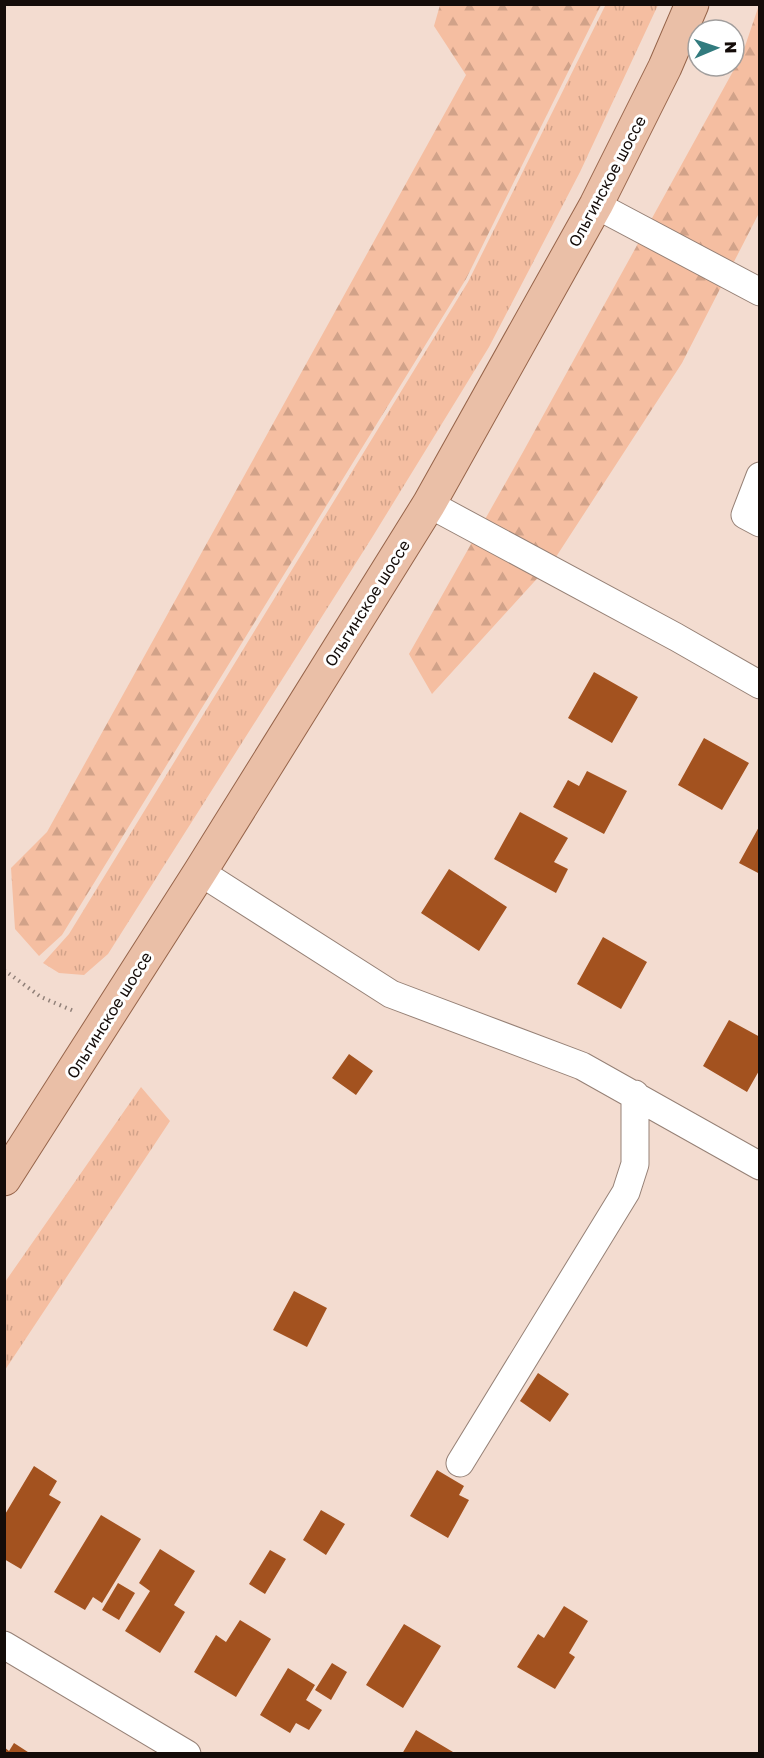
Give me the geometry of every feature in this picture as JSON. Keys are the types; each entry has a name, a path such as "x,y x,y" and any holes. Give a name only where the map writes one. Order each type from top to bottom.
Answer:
{"main road":[{"name":"Ольгинское шоссе","path":"4,1179 200,872 429,504 596,205 665,67 692,4"}],"street":[{"path":"596,205 759,292"},
{"path":"759,476 745,514 759,523"},
{"path":"429,504 676,637 759,685"},
{"path":"200,872 391,994 582,1066 759,1166"},
{"path":"460,1463 626,1192 635,1164 635,1094"},
{"path":"4,1645 187,1754"}],"path":[{"path":"4,970 40,997 104,1024"}],"green space":[{"path":"606,4 658,5 580,172 489,347 373,536 108,954 84,975 59,973 43,963 69,934 468,282"},
{"path":"440,5 601,5 466,279 62,935 39,956 15,929 11,868 47,832 466,75 434,26"},
{"path":"759,5 759,213 682,363 554,560 432,694 409,654 729,78 746,78 746,43"},
{"path":"141,1087 170,1121 5,1370 5,1282"}],"building":[{"path":"594,672 638,697 612,743 568,718"},
{"path":"704,738 749,763 722,810 678,785"},
{"path":"587,771 627,791 604,834 553,807 568,780 579,786"},
{"path":"520,812 568,838 554,862 568,869 556,893 494,859"},
{"path":"760,825 760,874 739,863"},
{"path":"449,869 507,907 479,951 421,913"},
{"path":"603,937 647,962 621,1009 577,984"},
{"path":"729,1020 760,1037 760,1069 747,1092 703,1066"},
{"path":"349,1054 373,1071 356,1095 332,1078"},
{"path":"294,1291 327,1308 307,1347 273,1330"},
{"path":"538,1373 569,1394 550,1422 520,1401"},
{"path":"34,1466 57,1481 49,1495 61,1502 21,1569 4,1559 4,1516"},
{"path":"437,1470 464,1486 459,1495 469,1500 448,1538 410,1516"},
{"path":"321,1510 345,1524 326,1555 303,1540"},
{"path":"101,1515 141,1539 102,1603 93,1597 85,1610 54,1592"},
{"path":"160,1549 195,1571 174,1605 185,1612 160,1653 125,1631 150,1591 139,1583"},
{"path":"270,1550 286,1559 265,1594 249,1584"},
{"path":"118,1583 135,1593 119,1620 102,1610"},
{"path":"564,1606 588,1621 569,1653 575,1657 555,1689 517,1667 538,1634 544,1638"},
{"path":"240,1620 271,1639 236,1697 194,1672 216,1635 226,1642"},
{"path":"404,1624 441,1646 403,1708 366,1685"},
{"path":"332,1663 347,1672 331,1700 315,1690"},
{"path":"288,1668 315,1685 306,1700 322,1710 309,1730 296,1723 290,1733 260,1715"},
{"path":"416,1730 453,1752 452,1754 402,1754"},
{"path":"14,1743 31,1754 4,1754 4,1747 9,1751"}]}
